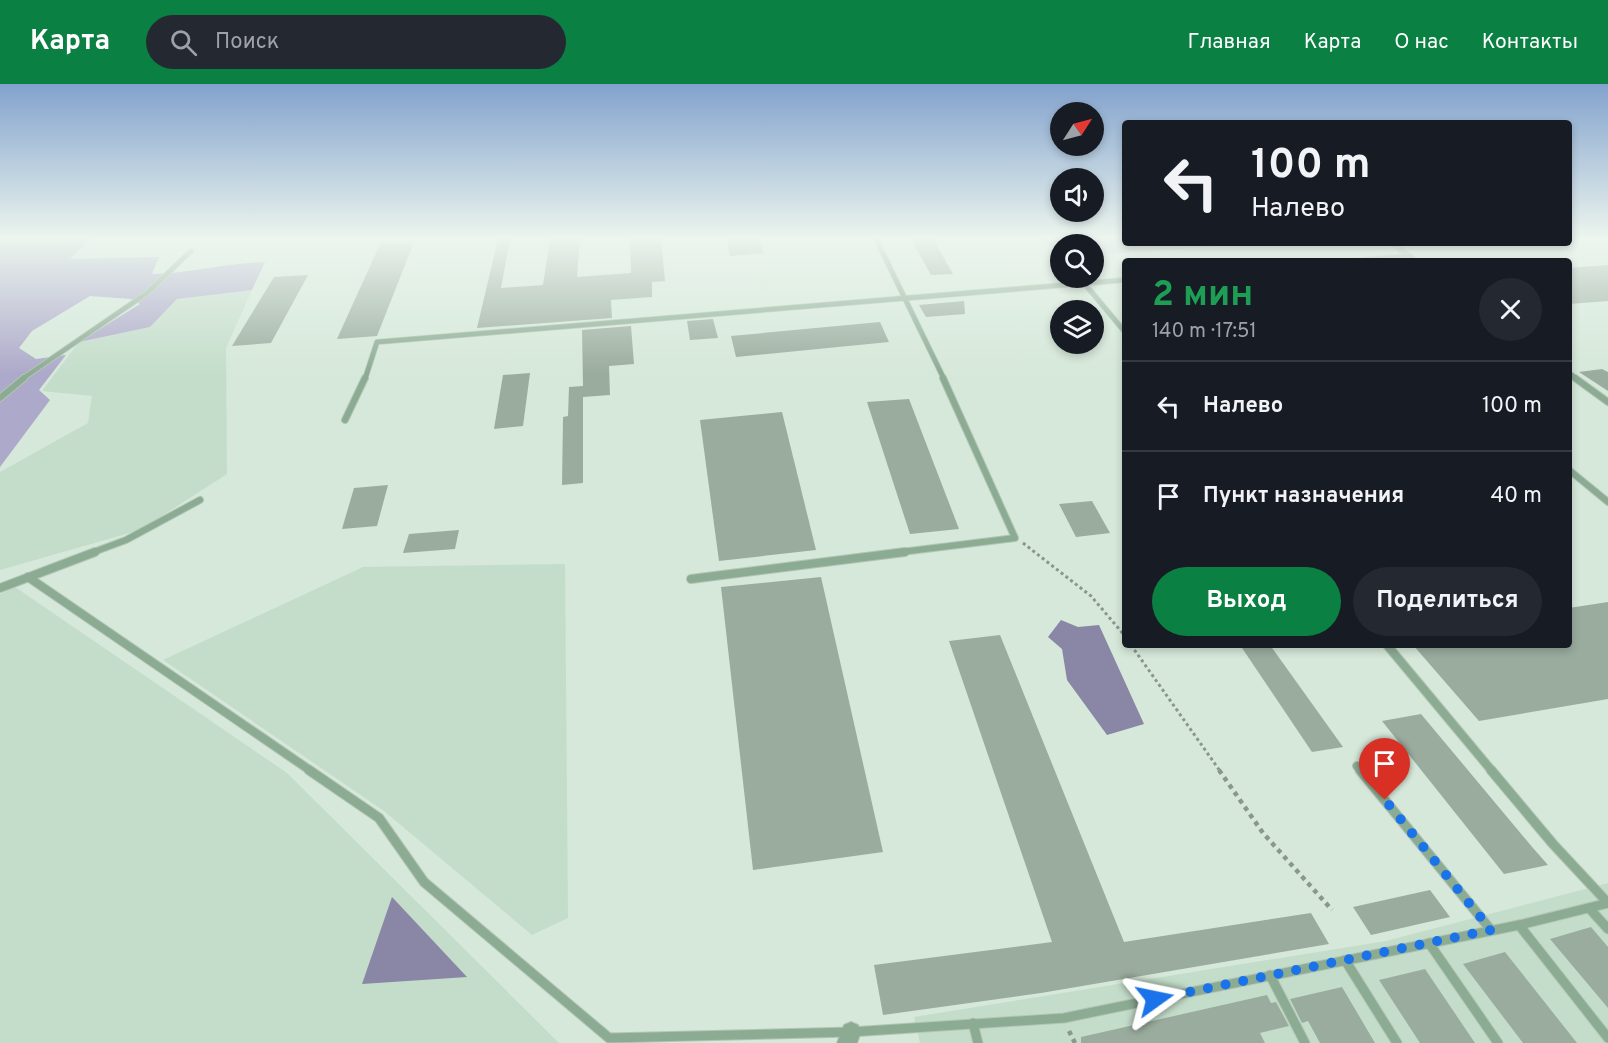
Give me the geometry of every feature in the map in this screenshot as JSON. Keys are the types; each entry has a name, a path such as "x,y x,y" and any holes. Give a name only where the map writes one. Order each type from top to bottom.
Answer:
{"lane":[{"path":"0,398 68,345 131,306 160,284"},
{"path":"691,579 1015,538 898,284"},
{"path":"345,420 364,381 377,342 1050,286"},
{"path":"1088,288 1122,328"},
{"path":"1572,375 1608,402"},
{"path":"1572,472 1608,502"},
{"path":"0,588 126,540 200,500"},
{"path":"28,577 379,818 424,882 609,1038 849,1038 973,1023 1064,1018 1519,925 1608,903 1553,844 1390,648"},
{"path":"1357,766 1491,930"},
{"path":"1589,908 1608,929"},
{"path":"1519,925 1608,1038"},
{"path":"1429,943 1498,1043"},
{"path":"1345,960 1397,1043"},
{"path":"1270,975 1305,1043"},
{"path":"973,1023 978,1043"}],"path":[{"path":"1015,538 1074,580 1112,616 1122,631"},
{"path":"1133,648 1263,833 1332,910"}],"shaded area":[{"path":"0,284 255,284 252,290 177,299 150,327 79,342 140,304 131,299 90,296 32,331 19,348 36,359 66,355 39,390 50,400 0,467"},
{"path":"252,290 226,348 227,474 140,530 0,570 0,472 88,423 92,396 42,391 79,342 150,327 177,299"},
{"path":"565,564 568,918 532,935 384,811 163,660 363,567"},
{"path":"15,587 287,773 559,1043 0,1043 0,594"},
{"path":"1061,620 1078,627 1099,625 1144,724 1107,735 1067,680 1062,649 1048,637"},
{"path":"1608,883 1608,1043 920,1043 914,1017 1386,941"},
{"path":"392,897 467,977 362,984"}],"building":[{"path":"270,284 303,284 271,343 232,346"},
{"path":"362,284 398,284 377,336 337,339"},
{"path":"487,284 502,284 501,288 543,284 652,284 652,297 611,300 612,318 477,328"},
{"path":"1572,284 1608,284 1608,301 1572,304"},
{"path":"964,301 965,314 926,317 919,305"},
{"path":"713,319 718,338 690,340 687,321"},
{"path":"880,322 889,342 736,357 731,336"},
{"path":"631,326 634,364 609,366 610,395 583,397 583,483 562,485 563,417 568,416 569,387 583,386 582,330"},
{"path":"1602,369 1608,372 1608,391 1579,372"},
{"path":"530,373 523,426 494,429 503,375"},
{"path":"909,399 959,529 910,534 867,402"},
{"path":"782,412 816,550 719,561 700,420"},
{"path":"388,485 377,526 342,529 354,488"},
{"path":"1092,501 1110,533 1076,537 1059,504"},
{"path":"459,530 455,549 403,553 409,534"},
{"path":"821,577 883,852 753,870 721,587"},
{"path":"1608,602 1608,699 1479,721 1416,648 1572,648 1572,608"},
{"path":"1000,635 1124,942 1311,913 1329,944 1041,993 883,1015 874,965 1052,942 949,641"},
{"path":"1242,648 1272,648 1343,747 1312,752"},
{"path":"1421,714 1548,865 1504,874 1382,721"},
{"path":"1430,890 1450,917 1371,935 1353,907"},
{"path":"1591,927 1608,947 1608,1008 1550,939"},
{"path":"1505,952 1577,1043 1523,1043 1463,964"},
{"path":"1425,969 1475,1043 1420,1043 1379,980"},
{"path":"1342,987 1375,1043 1320,1043 1308,1021 1302,1023 1290,999"},
{"path":"1267,995 1271,1003 1276,1002 1289,1026 1260,1033 1265,1043 1081,1043 1081,1037"}],"route":[{"path":"1155,999 1491,930 1385,800"}]}
